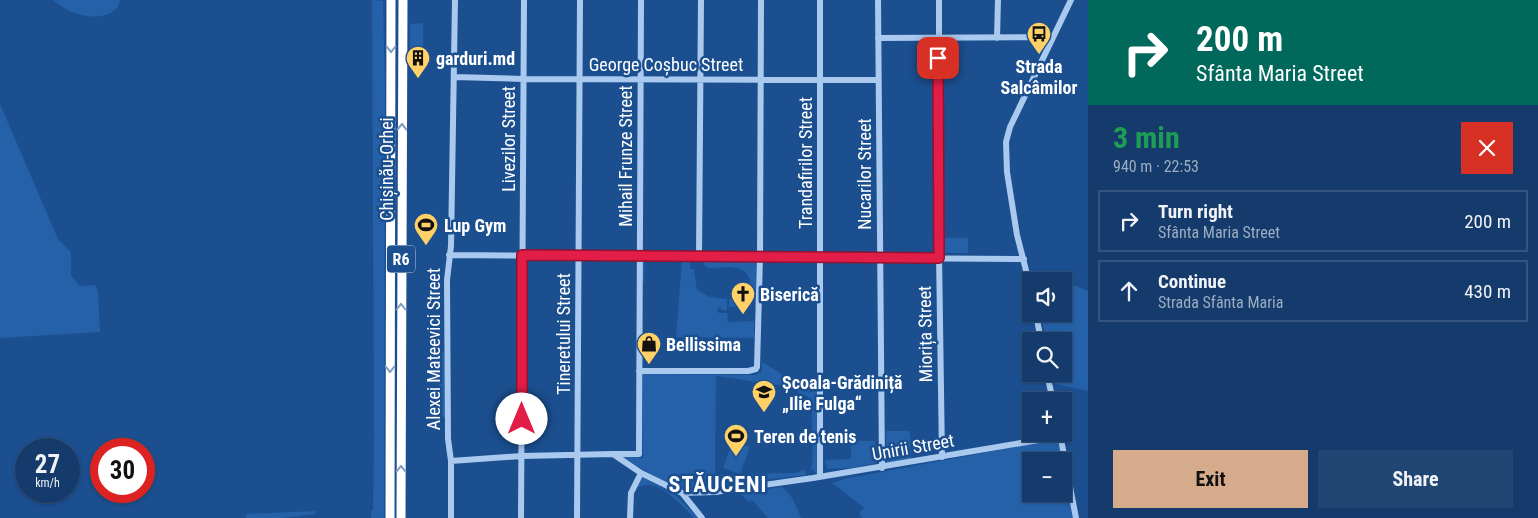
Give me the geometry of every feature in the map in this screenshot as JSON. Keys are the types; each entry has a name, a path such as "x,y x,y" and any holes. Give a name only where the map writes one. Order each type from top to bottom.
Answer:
{"highway":[{"name":"Chișinău-Orhei","path":"390,518 391,0"},
{"name":"Chișinău-Orhei","path":"401,518 403,0"}],"street":[{"name":"Alexei Mateevici Street","path":"451,518 451,461 448,439 447,280 451,246 454,0"},
{"name":"Livezilor Street","path":"521,518 524,0"},
{"name":"Tineretului Street","path":"577,518 580,0"},
{"name":"Mihail Frunze Street","path":"613,454 639,454 641,0"},
{"path":"699,256 701,0"},
{"path":"639,371 748,371 756,369 758,363 761,0"},
{"name":"Trandafirilor Street","path":"820,0 820,477"},
{"name":"Nucarilor Street","path":"878,0 882,468"},
{"name":"Miorița Street","path":"939,0 939,258 942,457"},
{"path":"997,38 998,0"},
{"path":"1027,272 1017,236 1007,172 1006,142 1010,127 1071,0"},
{"path":"878,38 1053,37"},
{"name":"George Coșbuc Street","path":"454,77 523,79 878,80"},
{"path":"449,255 1024,259"},
{"name":"Unirii Street","path":"682,493 715,492 882,468 1028,442"},
{"path":"1061,442 1076,518"},
{"path":"451,461 522,456 613,454 641,473 682,493 702,518"},
{"path":"630,518 631,493 641,473"}],"shaded area":[{"path":"53,0 120,0 112,12 105,15 89,16 72,12"},
{"path":"372,0 383,1 385,86 384,518 371,518 371,511 373,510 374,439"},
{"path":"423,23 423,70 413,70 413,56 410,55 410,24"},
{"path":"0,104 58,239 71,252 71,276 80,286 95,285 98,291 100,332 0,338"},
{"path":"943,238 968,238 968,253 943,253"},
{"path":"695,258 696,260 691,260 690,269 694,269 697,290 710,297 727,299 727,310 722,310 720,307 717,310 719,313 727,313 728,322 754,321 754,338 676,337 682,260 645,260 644,282 642,282 642,262 645,259"},
{"path":"702,259 756,259 756,306 754,292 746,273 732,267 709,268 705,266"},
{"path":"1072,284 1088,291 1088,391 1055,384 1055,382 1072,382 1072,332 1044,332 1042,322 1072,322"},
{"path":"748,293 752,294 752,306 729,307 729,299 739,299"},
{"path":"439,349 441,349 441,352 444,352 445,417 439,417"},
{"path":"762,362 811,392 817,389 817,433 812,432 812,399 785,386 716,376 715,475 796,473 805,469 806,475 745,482 746,485 722,487 720,484 716,484 715,489 682,489 670,485 620,456 643,458 643,374 755,375 762,371"},
{"path":"886,431 910,431 911,460 887,463"},
{"path":"813,436 818,441 818,473 810,467 812,466"},
{"name":"Teren de tenis","path":"733,441 750,447 740,474 723,468"},
{"path":"851,441 875,441 876,463 851,468 827,469 825,460 851,459"},
{"path":"1042,442 1057,442 1061,452 1022,452 1022,502 1071,502 1074,518 862,518 859,513 864,508 832,483 844,479"},
{"path":"644,478 678,497 698,518 694,518 662,489 650,485 635,488 639,480"},
{"path":"781,487 791,496 801,518 768,518 752,500 749,502 740,493"},
{"path":"316,511 315,514 284,518 246,518 246,514"}],"place":[{"name":"Strada Salcâmilor","path":"1039,55"},
{"name":"garduri.md","path":"418,79"},
{"name":"Lup Gym","path":"426,246"},
{"name":"Biserică","path":"743,315"},
{"name":"Bellissima","path":"649,365"},
{"name":"Școala-Grădiniță „Ilie Fulga“","path":"764,413"},
{"name":"Teren de tenis","path":"736,457"}],"district":[{"name":"STĂUCENI","path":"718,484"}],"route":[{"path":"522,419 522,255 939,258 938,58"}]}
